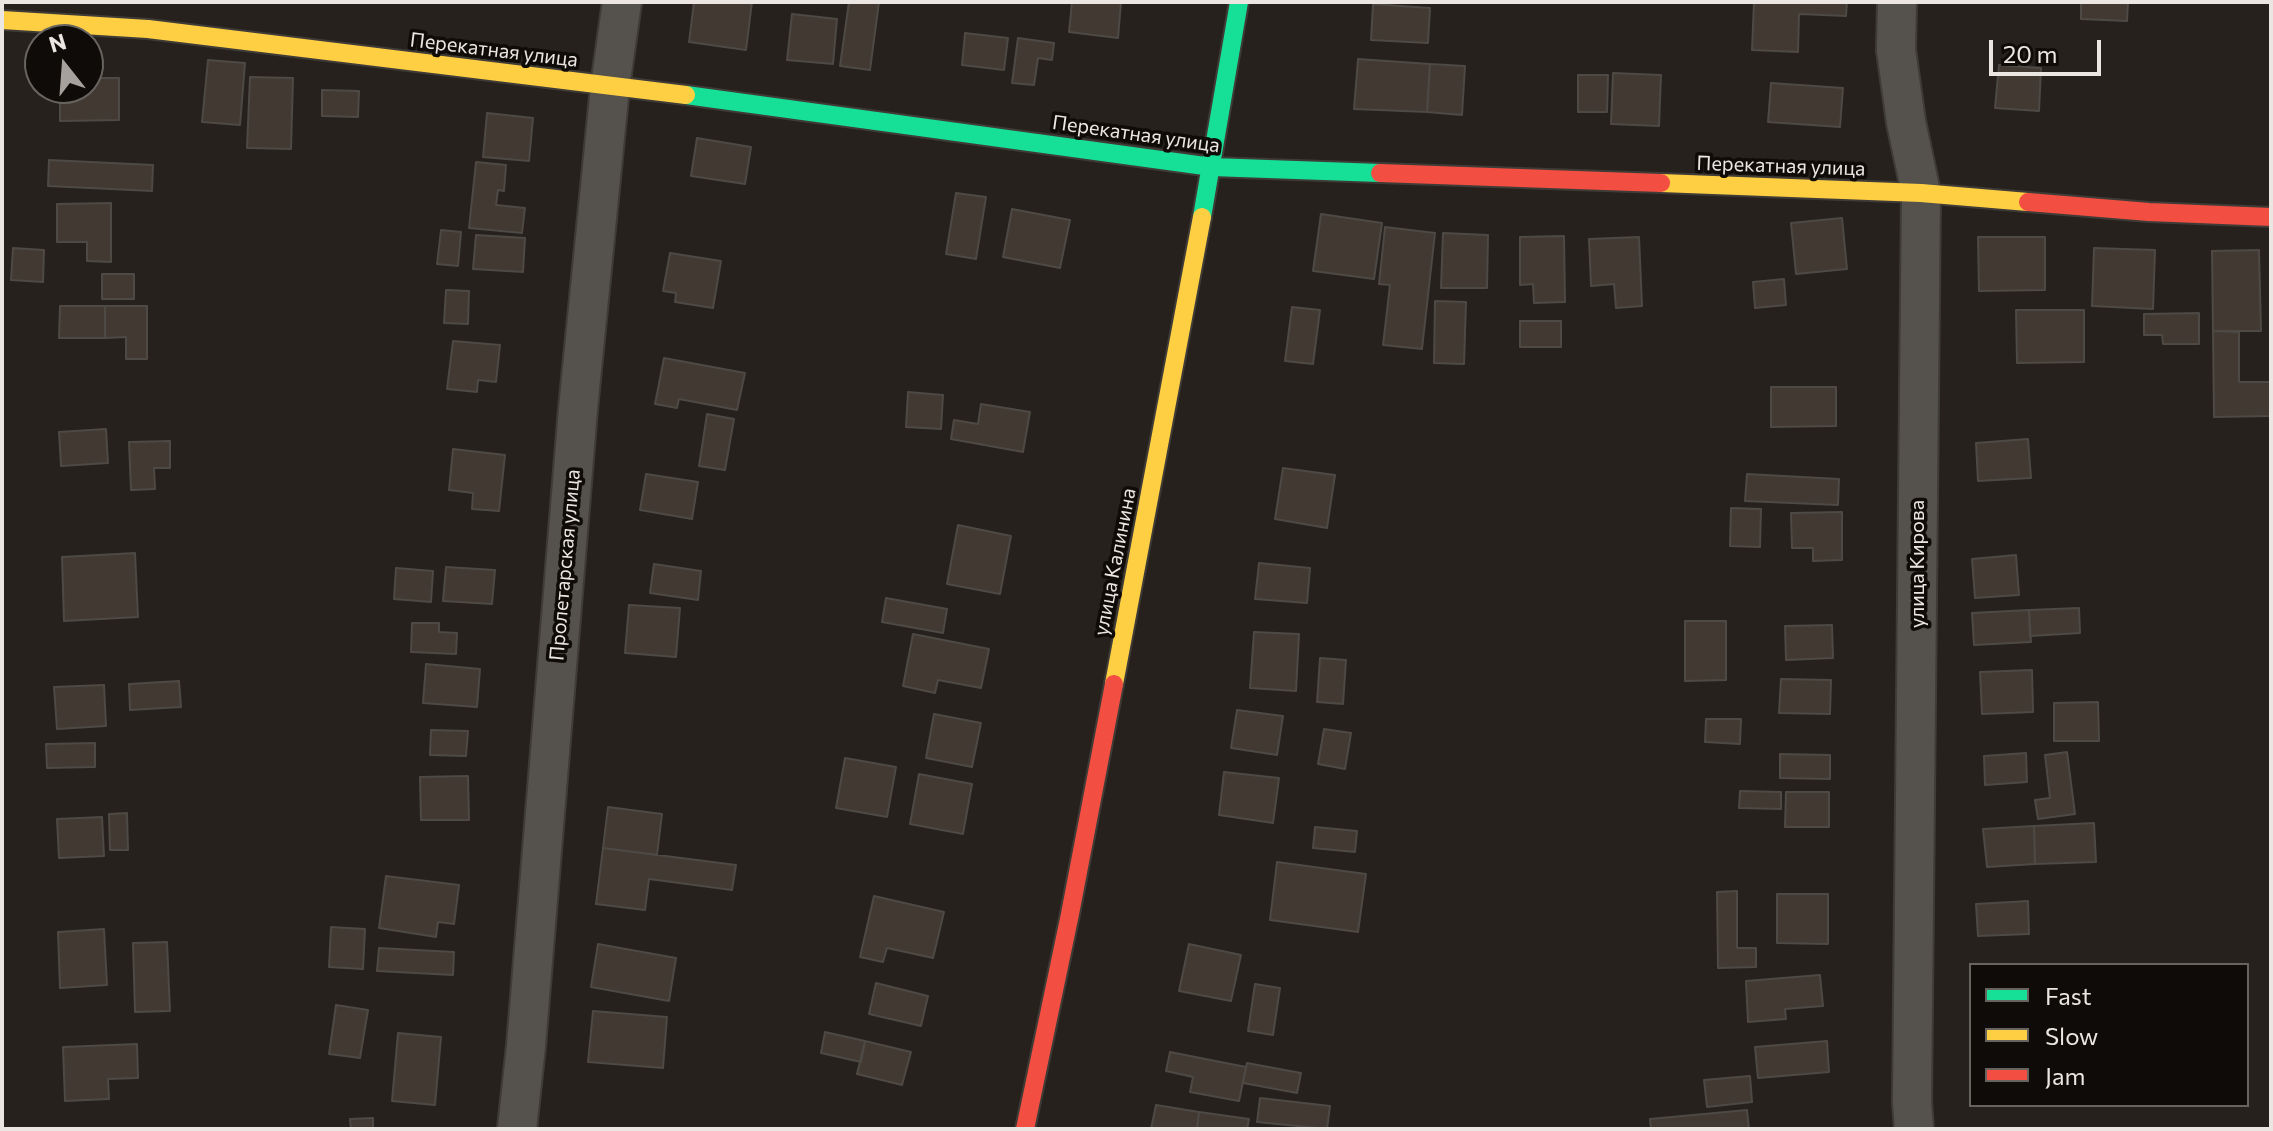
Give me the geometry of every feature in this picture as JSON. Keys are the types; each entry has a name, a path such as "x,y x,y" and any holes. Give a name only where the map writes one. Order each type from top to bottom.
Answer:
{"street":[{"name":"Пролетарская улица","path":"517,1129 528,1031 578,409 610,87 622,2"},
{"name":"улица Калинина","path":"1025,1129 1070,914 1212,167 1239,2"},
{"name":"улица Кирова","path":"1897,2 1896,50 1906,122 1921,193 1914,1129"},
{"name":"Перекатная улица","path":"2,20 148,29 736,101 1212,167 1921,193 2149,212 2271,217"}],"building":[{"path":"694,2 752,2 746,50 689,42"},
{"path":"849,2 879,2 870,70 840,66"},
{"path":"1072,2 1121,2 1118,38 1069,32"},
{"path":"1754,2 1847,2 1846,16 1799,14 1798,52 1752,50"},
{"path":"2081,2 2128,2 2127,21 2081,19"},
{"path":"1373,4 1430,8 1428,43 1371,40"},
{"path":"792,14 837,19 833,64 787,60"},
{"path":"965,33 1008,38 1004,70 962,65"},
{"path":"1018,38 1054,43 1052,60 1038,58 1034,85 1012,83"},
{"path":"1358,59 1430,64 1427,112 1354,109"},
{"path":"208,60 245,63 240,125 202,122"},
{"path":"1430,64 1465,66 1462,115 1427,112"},
{"path":"1999,65 2041,68 2039,111 1995,108"},
{"path":"1613,73 1661,75 1659,126 1611,124"},
{"path":"1578,75 1608,75 1607,112 1578,112"},
{"path":"250,77 293,78 291,149 247,148"},
{"path":"104,78 119,78 119,120 60,121 60,104 104,104"},
{"path":"1771,83 1843,88 1840,127 1768,122"},
{"path":"322,90 359,91 358,117 322,116"},
{"path":"487,113 533,118 529,161 483,157"},
{"path":"697,138 751,147 745,184 691,176"},
{"path":"49,160 153,165 152,191 48,186"},
{"path":"476,162 506,165 504,191 498,190 496,205 525,208 522,233 469,228"},
{"path":"956,193 986,197 976,259 946,254"},
{"path":"111,203 111,262 87,261 87,242 57,242 57,204"},
{"path":"1012,209 1070,220 1060,268 1003,257"},
{"path":"1321,214 1382,223 1374,279 1313,271"},
{"path":"1842,218 1847,269 1796,274 1791,223"},
{"path":"1385,227 1435,233 1422,349 1383,345 1390,285 1379,284"},
{"path":"441,230 461,232 458,266 437,264"},
{"path":"1443,233 1488,235 1487,288 1441,288"},
{"path":"476,235 525,238 523,272 473,269"},
{"path":"1564,236 1565,302 1534,303 1533,284 1520,285 1520,237"},
{"path":"1639,237 1642,306 1616,308 1614,284 1591,286 1589,239"},
{"path":"1978,237 2045,237 2045,290 1979,291"},
{"path":"13,248 44,250 43,282 11,280"},
{"path":"2094,248 2155,250 2153,309 2092,306"},
{"path":"2259,250 2261,331 2213,331 2212,251"},
{"path":"670,253 721,261 713,308 675,302 676,293 663,291"},
{"path":"102,274 134,274 134,299 102,299"},
{"path":"1784,279 1786,305 1755,308 1753,282"},
{"path":"446,290 469,291 468,324 444,323"},
{"path":"1435,301 1466,302 1464,364 1434,363"},
{"path":"60,306 105,306 105,338 59,338"},
{"path":"105,306 147,306 147,359 126,359 126,337 105,338"},
{"path":"1292,307 1320,310 1313,364 1285,361"},
{"path":"2016,310 2084,310 2084,362 2017,363"},
{"path":"2199,313 2199,344 2163,344 2162,335 2144,335 2144,314"},
{"path":"1520,321 1561,321 1561,347 1520,347"},
{"path":"2213,331 2239,332 2239,382 2271,382 2271,416 2214,417"},
{"path":"453,341 500,345 496,382 478,380 477,392 447,389"},
{"path":"664,358 745,373 737,410 679,399 677,408 655,404"},
{"path":"1771,387 1836,387 1836,426 1771,427"},
{"path":"908,392 943,395 941,429 906,427"},
{"path":"981,404 1030,412 1023,452 951,439 954,420 978,424"},
{"path":"707,414 734,419 725,470 699,466"},
{"path":"106,429 108,463 61,466 59,432"},
{"path":"2028,439 2031,478 1978,481 1976,443"},
{"path":"170,441 170,468 154,468 155,489 131,490 129,442"},
{"path":"453,449 505,455 499,511 472,509 473,493 449,490"},
{"path":"1283,468 1335,475 1327,528 1275,519"},
{"path":"646,474 698,482 692,519 640,510"},
{"path":"1747,474 1839,479 1838,505 1745,501"},
{"path":"1731,508 1761,509 1760,547 1730,546"},
{"path":"1842,512 1842,560 1813,561 1813,548 1792,548 1791,513"},
{"path":"958,525 1011,536 1000,594 947,584"},
{"path":"135,553 138,617 64,621 62,557"},
{"path":"2016,555 2019,595 1975,598 1972,559"},
{"path":"1259,563 1310,568 1307,603 1255,599"},
{"path":"654,564 701,571 698,600 650,593"},
{"path":"446,567 495,570 492,604 443,601"},
{"path":"396,568 433,571 431,602 394,599"},
{"path":"886,598 947,609 943,633 882,622"},
{"path":"629,605 680,608 676,657 625,653"},
{"path":"2079,608 2080,633 2030,636 2029,610"},
{"path":"2029,610 2031,642 1974,645 1972,613"},
{"path":"1685,621 1726,621 1726,680 1685,681"},
{"path":"412,623 439,623 439,632 457,633 456,654 411,652"},
{"path":"1832,625 1833,658 1786,660 1785,626"},
{"path":"1254,632 1299,634 1296,691 1250,688"},
{"path":"913,634 989,649 981,688 938,680 935,693 903,686"},
{"path":"1320,658 1346,660 1343,704 1317,702"},
{"path":"426,664 480,669 477,707 423,703"},
{"path":"2032,670 2033,712 1982,714 1980,672"},
{"path":"1781,679 1831,680 1830,714 1779,713"},
{"path":"179,681 181,707 130,710 129,684"},
{"path":"104,685 106,726 57,729 54,687"},
{"path":"2098,702 2099,741 2054,741 2054,703"},
{"path":"1237,710 1283,716 1277,755 1231,748"},
{"path":"934,714 981,723 972,767 926,758"},
{"path":"1706,719 1741,719 1740,744 1705,742"},
{"path":"1324,729 1351,733 1345,769 1318,764"},
{"path":"431,730 468,731 466,756 430,755"},
{"path":"95,743 95,767 47,768 46,744"},
{"path":"2067,752 2075,814 2038,819 2035,800 2050,798 2045,755"},
{"path":"2026,753 2027,782 1985,785 1984,756"},
{"path":"1780,754 1830,755 1830,779 1780,778"},
{"path":"845,758 896,767 887,817 836,808"},
{"path":"1224,772 1279,778 1273,823 1219,815"},
{"path":"919,774 972,784 963,834 910,824"},
{"path":"468,776 469,820 421,820 420,777"},
{"path":"1740,791 1781,792 1781,809 1739,808"},
{"path":"1786,792 1829,792 1829,827 1785,827"},
{"path":"608,807 662,814 657,855 603,848"},
{"path":"127,813 128,850 110,850 109,814"},
{"path":"102,817 104,856 59,858 57,819"},
{"path":"2094,823 2096,862 2035,864 2034,826"},
{"path":"2034,826 2035,864 1987,867 1983,829"},
{"path":"1315,827 1357,831 1355,852 1313,848"},
{"path":"603,848 736,865 732,890 649,879 645,910 596,904"},
{"path":"1277,862 1366,874 1358,932 1270,920"},
{"path":"386,876 459,885 454,924 438,922 436,937 379,928"},
{"path":"1737,891 1737,948 1756,948 1756,967 1718,968 1717,892"},
{"path":"1777,894 1828,894 1828,944 1777,943"},
{"path":"874,896 944,912 933,958 887,948 883,962 860,957"},
{"path":"2028,901 2029,934 1978,936 1976,904"},
{"path":"331,927 365,929 363,969 329,967"},
{"path":"104,929 107,985 60,988 58,932"},
{"path":"167,942 170,1011 135,1012 133,943"},
{"path":"598,944 676,958 669,1001 591,987"},
{"path":"1189,944 1241,955 1231,1001 1179,991"},
{"path":"379,948 454,952 453,975 377,971"},
{"path":"1820,975 1823,1006 1785,1009 1786,1019 1748,1022 1746,981"},
{"path":"876,983 928,996 921,1026 869,1014"},
{"path":"1255,984 1280,988 1273,1035 1248,1031"},
{"path":"336,1005 368,1010 360,1058 329,1054"},
{"path":"593,1011 667,1017 663,1068 588,1062"},
{"path":"825,1032 865,1041 861,1062 821,1053"},
{"path":"398,1033 441,1037 435,1105 392,1101"},
{"path":"865,1041 911,1052 902,1085 857,1074"},
{"path":"1827,1041 1829,1072 1758,1078 1755,1047"},
{"path":"137,1044 138,1078 108,1079 109,1099 65,1101 63,1047"},
{"path":"1170,1052 1246,1067 1239,1101 1190,1092 1193,1077 1166,1071"},
{"path":"1247,1063 1301,1073 1297,1093 1243,1083"},
{"path":"1750,1076 1752,1102 1707,1107 1704,1080"},
{"path":"1260,1098 1330,1106 1327,1129 1257,1122"},
{"path":"1156,1105 1199,1112 1197,1129 1151,1129"},
{"path":"1747,1110 1749,1129 1651,1129 1650,1119"},
{"path":"1199,1112 1249,1119 1247,1129 1197,1129"},
{"path":"373,1118 373,1129 351,1129 350,1119"}],"traffic: fast":[{"path":"1202,217 1239,2"},
{"path":"686,95 1212,167 1380,173"}],"traffic: slow":[{"path":"2,20 148,29 686,95"},
{"path":"1661,183 1921,193 2028,202"},
{"path":"1114,684 1202,217"}],"traffic: jam":[{"path":"1380,173 1661,183"},
{"path":"2028,202 2149,212 2271,217"},
{"path":"1025,1129 1114,684"}]}
